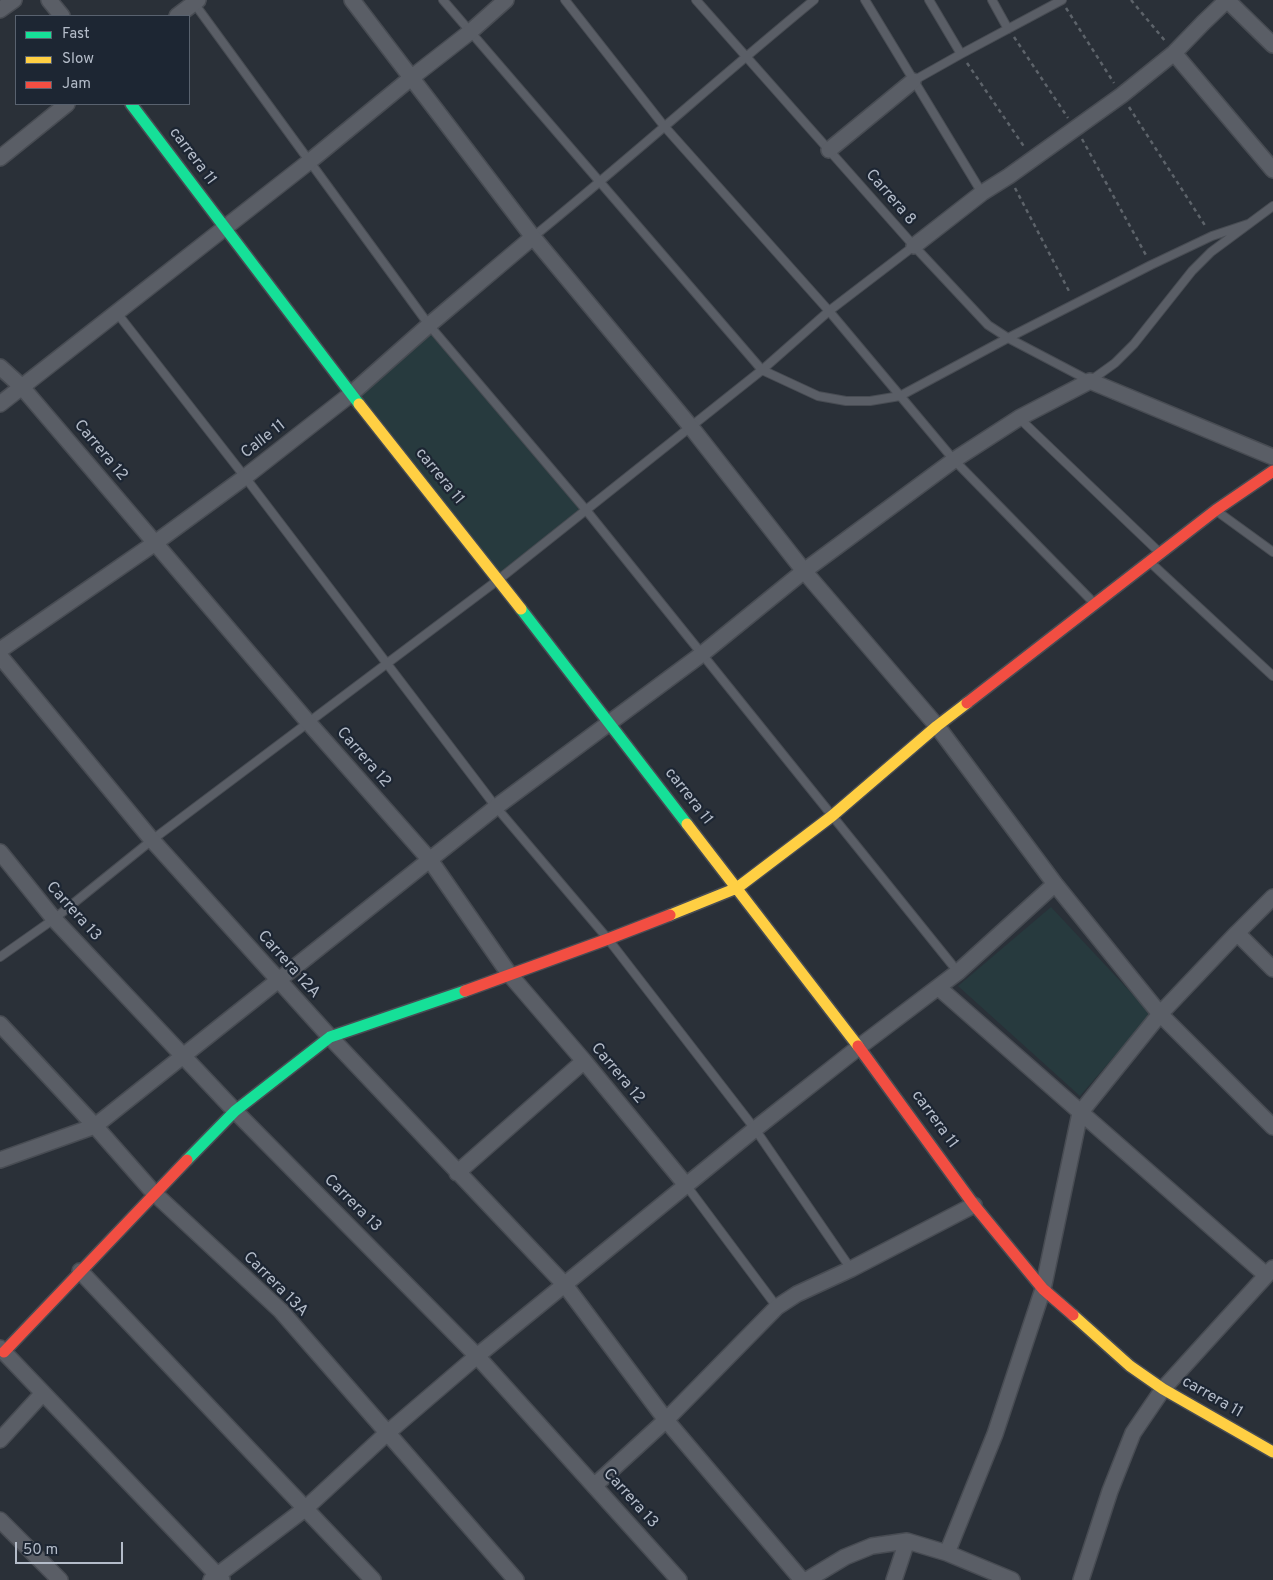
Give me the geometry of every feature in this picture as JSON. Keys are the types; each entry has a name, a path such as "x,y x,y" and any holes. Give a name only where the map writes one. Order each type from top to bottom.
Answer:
{"street":[{"path":"0,10 14,0"},
{"path":"49,0 61,15"},
{"path":"352,0 533,237 691,427 804,571 937,726 1055,884 1160,1014 1273,1127"},
{"path":"0,404 310,160 470,32 506,0"},
{"path":"178,15 196,1"},
{"path":"914,246 982,193 1009,176 1122,95 1174,53 1222,2 1273,45"},
{"path":"1174,53 1273,170"},
{"path":"829,150 913,81"},
{"path":"0,158 66,105"},
{"name":"carrera 11","path":"132,105 350,394 498,580 859,1047 974,1205 1044,1289 1130,1366 1186,1403 1273,1452"},
{"name":"Calle 11","path":"0,650 155,543 245,477 350,394 533,237"},
{"name":"Carrera 12","path":"0,367 21,386 308,722 430,860 510,975 686,1185"},
{"path":"0,1160 95,1126 496,807 702,654 804,571 954,460 1019,418 1090,381 1273,457"},
{"path":"1055,884 939,988 859,1047 686,1185 477,1356 386,1434 306,1508 217,1578 2,1350 235,1110 330,1038 608,939 737,888 832,816 937,726 1216,510 1273,471"},
{"name":"Carrera 12A","path":"0,656 152,840 330,1038 565,1285 666,1420 802,1580"},
{"name":"Carrera 13","path":"0,852 54,919 235,1110 477,1356 679,1580"},
{"path":"947,1553 994,1434 1044,1289 1080,1113 1160,1014 1236,933 1273,898"},
{"path":"1236,933 1273,969"},
{"path":"939,988 1080,1113 1270,1272 1163,1389 1133,1433 1110,1492 1081,1580"},
{"name":"Carrera 13A","path":"0,1024 154,1192 281,1312 516,1580"},
{"path":"457,1173 584,1061"},
{"path":"594,1486 666,1420 777,1307 797,1294 851,1269 974,1205"},
{"path":"80,1271 374,1580"},
{"path":"0,1440 43,1393"},
{"path":"0,1520 60,1580"},
{"path":"894,1580 907,1541"},
{"path":"807,1580 845,1557 872,1546 907,1541 947,1553 1012,1580"}],"lane":[{"path":"443,0 762,370 818,396 846,401 870,401 900,396 1151,265 1212,236 1248,224"},
{"path":"565,0 664,126 829,311 954,460 1094,604"},
{"name":"Carrera 8","path":"696,0 914,246 988,325 1008,338 1090,381"},
{"path":"533,237 600,183 664,126 814,0"},
{"path":"865,0 982,193"},
{"path":"929,0 960,54"},
{"path":"992,0 1008,29"},
{"path":"913,81 1061,0"},
{"path":"196,1 429,325 586,510 958,972"},
{"path":"1090,381 1114,363 1134,344 1192,271 1211,252 1273,206"},
{"path":"0,957 54,919 152,840 498,580 762,370 829,311 914,246"},
{"path":"117,313 245,477 496,807 608,939 755,1129 851,1269"},
{"path":"1019,418 1160,553"},
{"path":"1216,510 1273,552"},
{"path":"1149,562 1273,676"},
{"path":"686,1185 777,1307"}],"path":[{"path":"1061,0 1212,236"},
{"path":"1131,0 1174,53"},
{"path":"1008,29 1076,128 1151,265"},
{"path":"960,54 1033,159"},
{"path":"1009,176 1076,304"}],"green space":[{"path":"429,330 580,509 498,575 356,395"},
{"path":"1051,907 1151,1014 1080,1096 958,986"}],"traffic: fast":[{"path":"132,105 359,404"},
{"path":"521,609 687,824"},
{"path":"187,1160 235,1111 330,1037 465,991"}],"traffic: slow":[{"path":"359,404 521,609"},
{"path":"670,915 737,888 832,816 937,726 967,703"},
{"path":"687,824 858,1046"},
{"path":"1073,1315 1130,1366 1163,1389 1273,1452"}],"traffic: jam":[{"path":"967,703 1216,510 1273,471"},
{"path":"465,991 670,915"},
{"path":"858,1046 974,1205 1043,1289 1073,1315"},
{"path":"4,1352 187,1160"}]}
